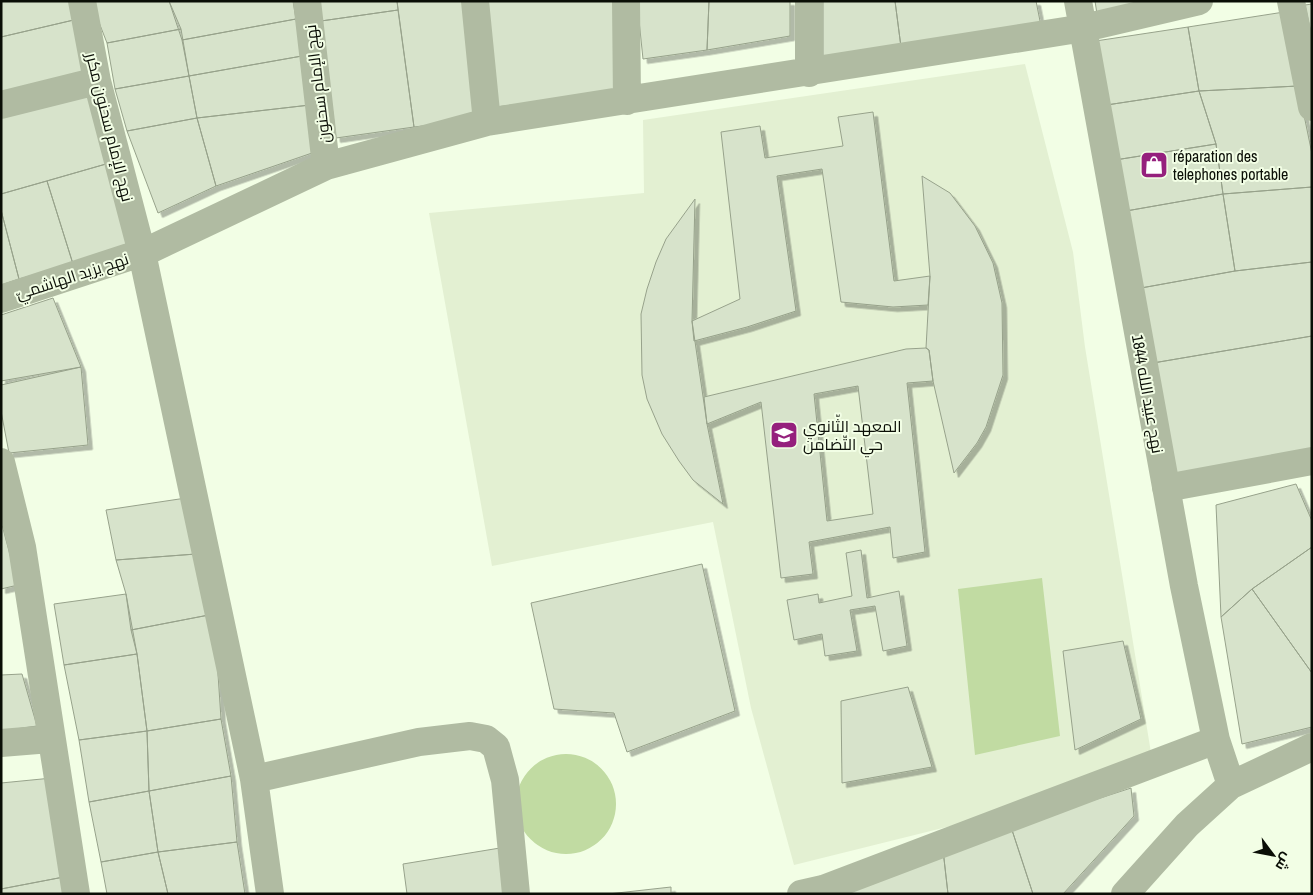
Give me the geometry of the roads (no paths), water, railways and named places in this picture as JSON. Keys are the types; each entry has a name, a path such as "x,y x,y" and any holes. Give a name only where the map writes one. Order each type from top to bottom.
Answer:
{"street":[{"name":"نهج الإمام سحنون مكرر","path":"82,1 97,81 142,253 254,779 270,894"},
{"name":"نهج الإمام سحنون","path":"307,1 326,166"},
{"path":"475,1 487,122"},
{"path":"626,1 627,101"},
{"path":"809,1 809,73"},
{"name":"نهج عبيد اللله 1844","path":"1078,1 1151,415 1184,586 1216,740 1231,785"},
{"name":"نهج يزيد الهاشميّ","path":"1,299 142,253 326,166 487,122 809,73 1084,28 1164,11 1199,1"},
{"path":"1291,1 1312,107"},
{"path":"1,105 97,81"},
{"path":"1166,488 1312,461"},
{"path":"1,462 22,547 50,739 76,894"},
{"path":"254,779 419,742 470,736 486,739 496,747 504,780 516,894"},
{"path":"1,743 50,739"},
{"path":"801,894 823,889 1216,740"},
{"path":"1125,894 1187,825 1231,785 1312,748"}],"place":[{"name":"réparation des telephones portable","path":"1154,165"},
{"name":"المعهد الثّانوي حي التّضامن","path":"784,435"}]}
